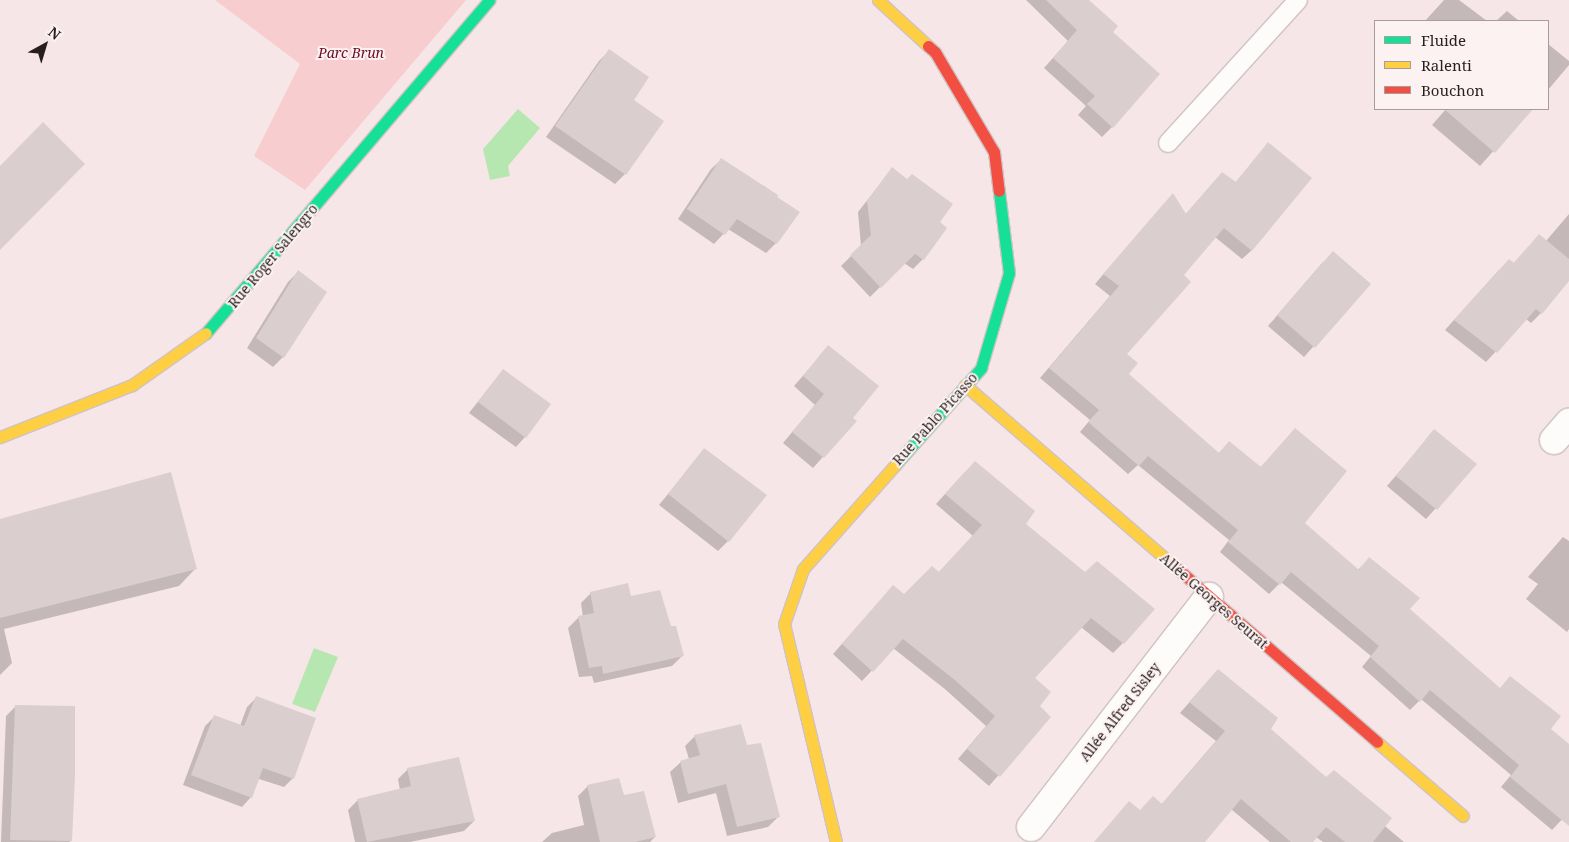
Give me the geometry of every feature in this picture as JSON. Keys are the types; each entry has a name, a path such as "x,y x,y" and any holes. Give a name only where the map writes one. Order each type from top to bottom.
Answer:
{"street":[{"name":"Rue Roger Salengro","path":"0,437 132,385 210,330 489,0"},
{"name":"Rue Pablo Picasso","path":"836,842 784,624 803,568 981,368 1009,273 994,152 935,52 878,0"},
{"name":"Allée Georges Seurat","path":"965,385 1464,816"},
{"name":"Allée Alfred Sisley","path":"1031,827 1209,597"}],"lane":[{"path":"1168,143 1298,0"}],"green space":[{"name":"Parc Brun","path":"215,0 466,0 305,190 254,156 300,64"}],"shaded area":[{"path":"518,109 540,128 508,166 510,176 490,180 483,149"},
{"path":"314,648 338,657 315,712 292,704"}],"building":[{"path":"1046,0 1089,0 1118,26 1113,32 1160,74 1113,128 1087,104 1095,96 1053,58 1077,30"},
{"path":"609,49 649,77 634,100 664,121 626,175 555,126"},
{"path":"1445,110 1532,110 1495,153"},
{"path":"43,122 85,164 0,250 0,166"},
{"path":"1268,142 1312,178 1252,251 1224,228 1184,275 1191,282 1127,354 1138,363 1129,374 1219,453 1229,441 1261,467 1295,428 1347,471 1305,523 1359,570 1369,557 1420,598 1410,609 1500,688 1510,676 1561,716 1551,729 1569,744 1569,826 1510,777 1519,765 1430,690 1420,702 1370,657 1379,646 1291,572 1280,585 1228,542 1238,530 1148,456 1139,466 1088,422 1099,410 1049,368 1119,286 1103,274 1173,193 1186,214 1222,172 1236,182"},
{"path":"721,158 778,195 777,197 800,212 777,244 737,219 725,235 687,209"},
{"path":"892,167 907,179 912,174 953,204 940,222 947,228 924,260 915,254 881,288 850,255 871,235 867,201"},
{"path":"1539,234 1569,259 1569,281 1542,314 1536,309 1497,353 1454,320 1509,259 1514,263"},
{"path":"1333,251 1371,284 1315,348 1277,315"},
{"path":"298,270 327,292 284,358 256,338"},
{"path":"828,345 879,386 853,418 857,421 824,458 792,432 824,394 803,376"},
{"path":"503,369 551,404 526,438 478,402"},
{"path":"1434,429 1477,464 1437,510 1396,476"},
{"path":"704,448 767,495 729,542 668,494"},
{"path":"975,461 1035,511 1026,524 1085,572 1097,561 1155,609 1124,644 1091,618 1035,678 1051,692 1040,706 1051,717 1000,777 967,749 995,716 956,681 903,639 873,672 842,644 893,585 904,594 932,566 939,572 982,525 945,494"},
{"path":"171,472 197,569 0,618 0,519"},
{"path":"628,583 631,596 660,590 671,626 676,626 684,656 603,674 602,666 589,668 578,616 594,613 590,592"},
{"path":"1218,669 1278,718 1271,729 1326,777 1334,770 1392,818 1373,842 1345,842 1326,827 1313,842 1291,842 1241,799 1205,842 1094,842 1129,801 1140,810 1153,796 1162,804 1225,731 1189,702"},
{"path":"256,696 316,718 294,779 263,768 252,798 191,775 214,715 244,726"},
{"path":"15,705 75,706 75,776 72,841 10,840"},
{"path":"741,724 747,745 761,743 780,817 737,827 726,784 688,794 680,761 700,755 694,735"},
{"path":"459,757 475,821 367,842 357,799 411,786 407,768"},
{"path":"619,778 624,795 644,791 656,837 635,842 600,842 587,785"}],"traffic: fast":[{"path":"206,333 489,0"},
{"path":"895,465 981,368 1009,273 999,191"}],"traffic: slow":[{"path":"878,0 928,46"},
{"path":"0,437 132,385 206,333"},
{"path":"965,385 1173,565"},
{"path":"836,842 784,624 803,569 895,465"},
{"path":"1377,742 1463,816"}],"traffic: jam":[{"path":"928,46 935,52 994,152 999,191"},
{"path":"1173,565 1377,742"}]}
